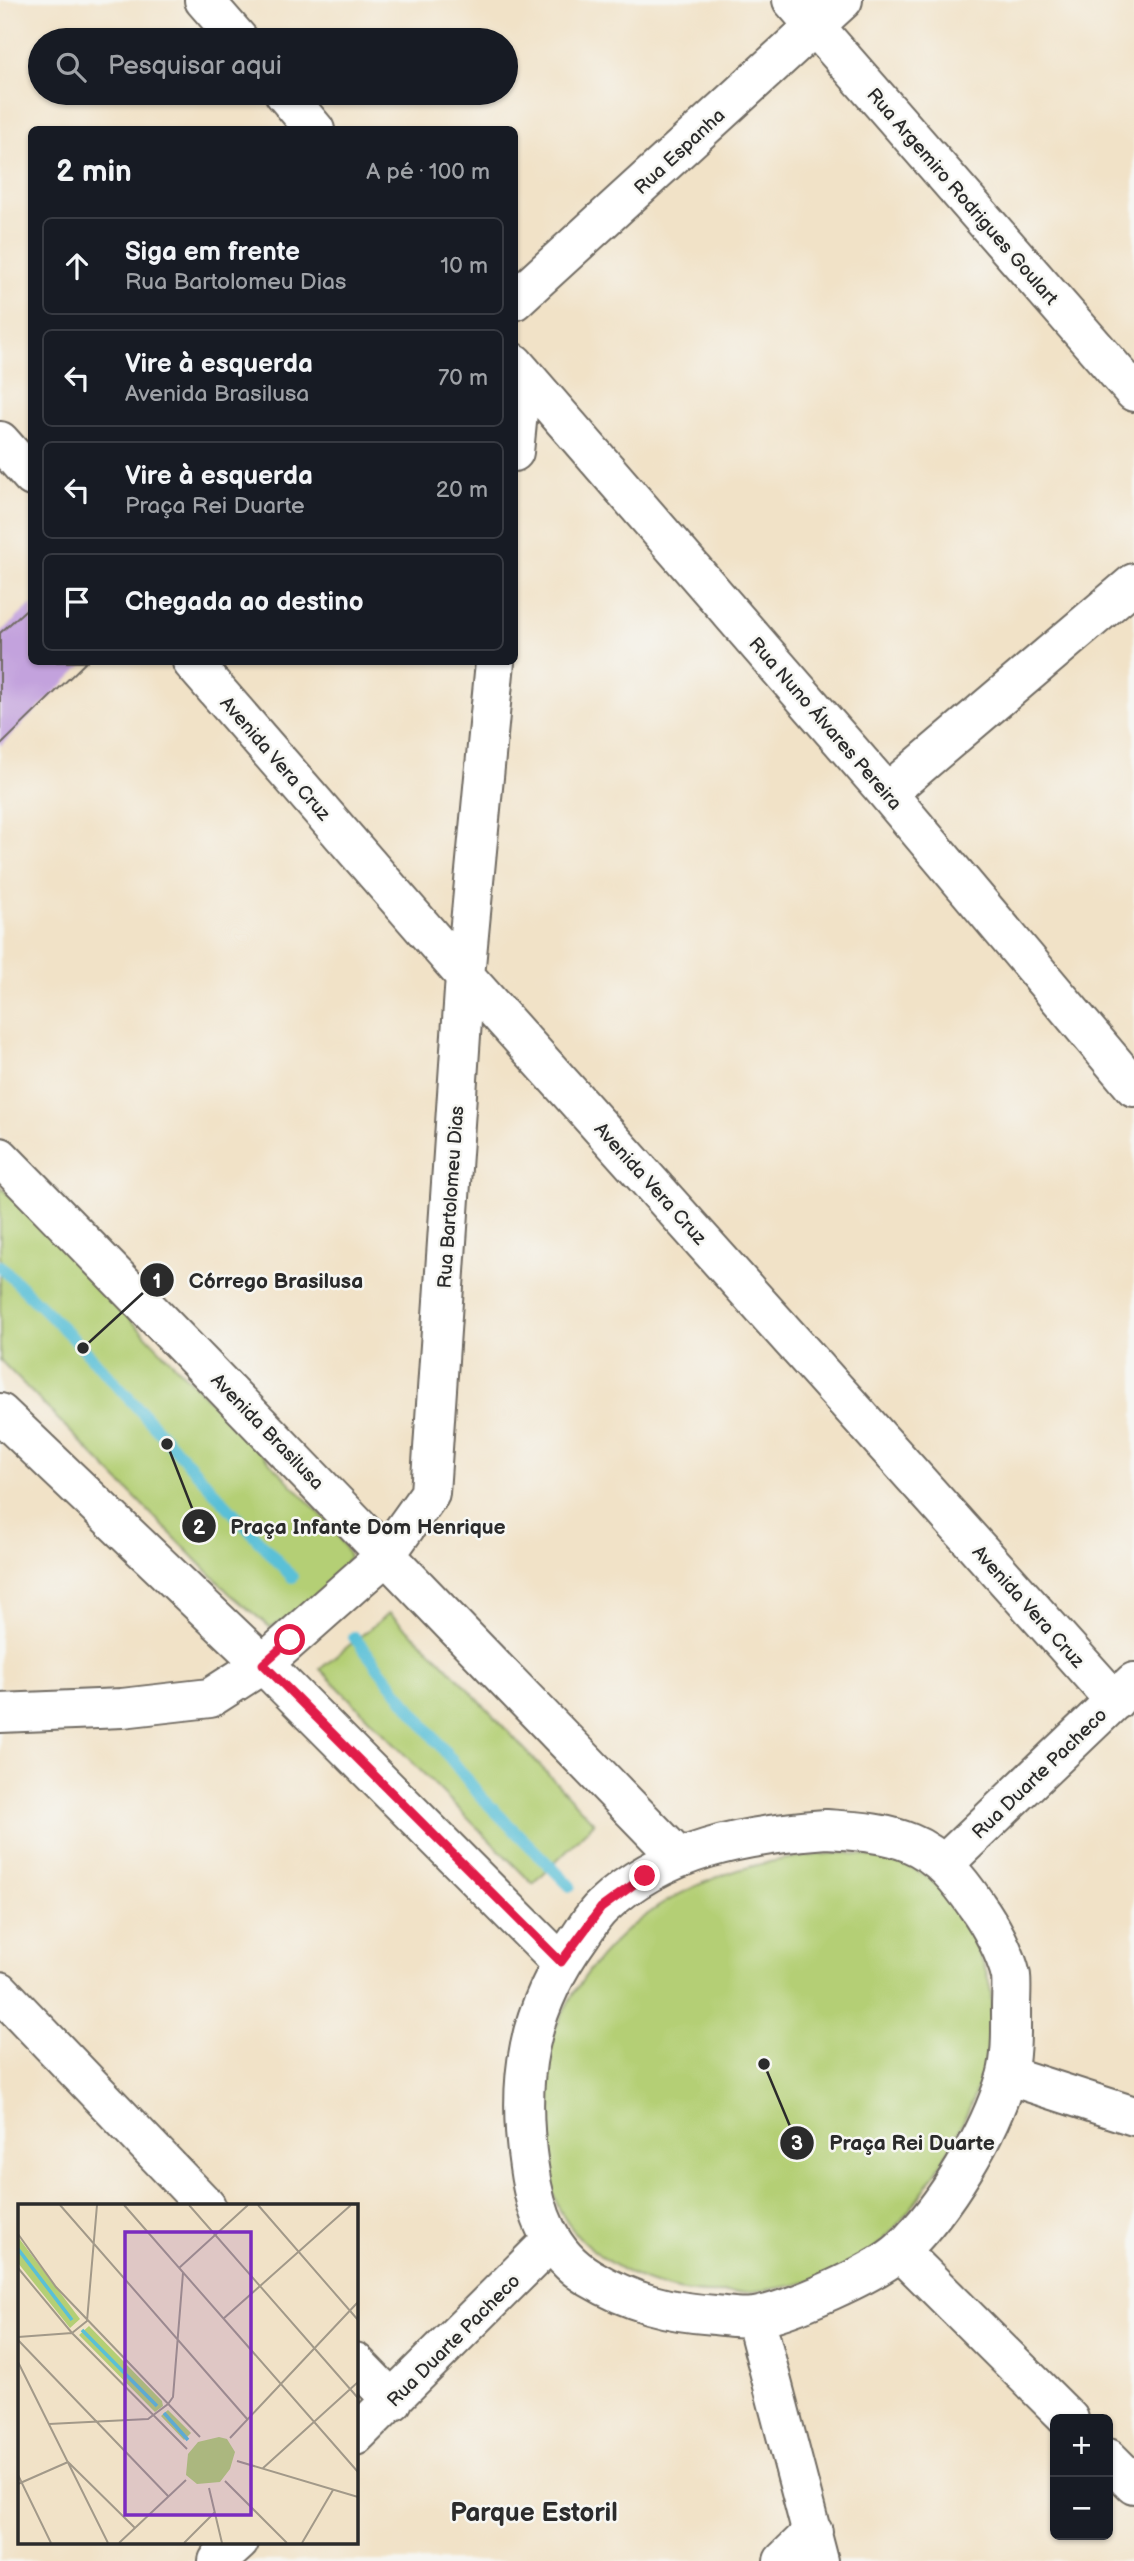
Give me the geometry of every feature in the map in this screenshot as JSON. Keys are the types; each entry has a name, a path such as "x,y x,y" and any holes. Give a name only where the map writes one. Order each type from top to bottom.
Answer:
{"street":[{"path":"204,0 228,28"},
{"name":"Rua Espanha","path":"518,297 803,13 843,0"},
{"name":"Rua Argemiro Rodrigues Goulart","path":"803,13 1134,392"},
{"path":"294,105 312,126"},
{"name":"Rua Nuno Álvares Pereira","path":"518,367 887,793 1134,1087"},
{"path":"0,441 28,472"},
{"path":"887,793 1134,583"},
{"name":"Avenida Vera Cruz","path":"195,665 465,975 1124,1691"},
{"name":"Rua Bartolomeu Dias","path":"0,1713 122,1708 210,1698 263,1664 385,1556 430,1493 465,975 495,665"},
{"name":"Avenida Brasilusa","path":"0,1157 290,1453 385,1556 679,1858"},
{"path":"0,1413 263,1664 561,1962"},
{"name":"Rua Duarte Pacheco","path":"944,1864 1124,1691"},
{"path":"826,1829 871,1833 912,1843 944,1864 985,1917 1011,1975 1007,2075 970,2162 900,2251 811,2298 754,2317 670,2312 618,2295 582,2274 550,2242 533,2197 521,2099 529,2045 546,1991 561,1962 601,1908 645,1876 679,1858 726,1842 826,1829"},
{"path":"0,1991 204,2204"},
{"path":"1007,2075 1134,2116"},
{"name":"Rua Duarte Pacheco","path":"357,2434 550,2242"},
{"path":"900,2251 1064,2414"},
{"path":"754,2317 816,2546 783,2561"},
{"path":"357,2364 393,2401"},
{"path":"1113,2463 1134,2484"},
{"path":"218,2561 237,2544"}],"green space":[{"path":"0,1186 334,1528 349,1556 336,1580 306,1608 270,1627 230,1594 0,1360"},
{"path":"389,1613 438,1657 594,1823 533,1884 320,1669"},
{"path":"846,1853 894,1862 921,1873 944,1894 955,1909 983,1962 991,1993 990,2035 985,2063 961,2127 923,2192 901,2220 879,2244 857,2262 840,2271 800,2284 732,2293 672,2289 630,2274 592,2249 576,2233 563,2215 552,2188 543,2122 542,2080 548,2049 569,2001 589,1971 612,1944 649,1913 674,1897 728,1873 757,1865"}],"building":[{"path":"28,608 28,665 83,665 0,746 0,633"}],"waterway":[{"path":"0,1266 83,1348 292,1577"},
{"path":"354,1637 481,1797 570,1886"}],"place":[{"name":"Córrego Brasilusa","path":"83,1348"},
{"name":"Praça Infante Dom Henrique","path":"167,1444"},
{"name":"Praça Rei Duarte","path":"764,2064"}],"district":[{"name":"Parque Estoril","path":"534,2512"}],"route":[{"path":"290,1640 263,1664 561,1962 601,1908 645,1876"}]}
